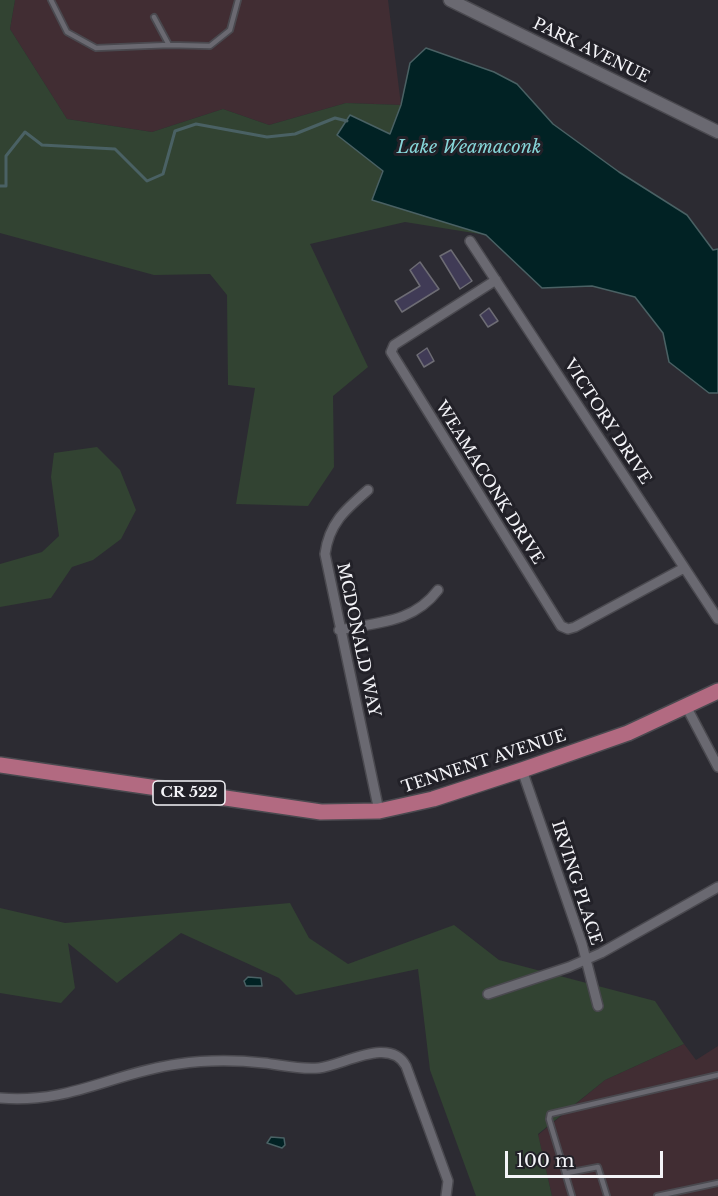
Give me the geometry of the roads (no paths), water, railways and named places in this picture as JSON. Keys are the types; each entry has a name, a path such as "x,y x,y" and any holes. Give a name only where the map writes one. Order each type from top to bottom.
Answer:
{"main road":[{"name":"TENNENT AVENUE","path":"0,765 321,812 379,811 433,800 628,733 687,708 718,691"}],"street":[{"name":"PARK AVENUE","path":"455,1 718,132"},
{"name":"VICTORY DRIVE","path":"470,241 718,619"},
{"name":"WEAMACONK DRIVE","path":"496,280 394,345 391,352 564,628 574,627 684,568"},
{"name":"MCDONALD WAY","path":"369,490 337,518 326,543 326,567 379,811"},
{"path":"339,630 415,612 427,605 438,590"},
{"path":"687,708 718,766"},
{"name":"IRVING PLACE","path":"522,770 598,1006"},
{"path":"488,994 585,960 718,887"},
{"path":"0,1098 54,1098 152,1068 207,1061 313,1068 388,1052 405,1062 447,1182 446,1196"}],"lane":[{"path":"51,0 67,32 96,48 210,46 230,30 238,0"},
{"path":"154,17 169,45"},
{"path":"572,1196 549,1119 550,1114 718,1075"},
{"path":"567,1173 598,1167 607,1196"},
{"path":"657,1196 718,1183"},
{"path":"688,1189 691,1196"}],"water":[{"name":"Lake Weamaconk","path":"426,48 494,72 517,84 553,124 619,172 687,215 713,250 718,249 718,393 709,393 669,362 663,333 635,297 592,286 542,288 486,235 372,200 383,171 337,135 350,115 390,134 401,105 410,63"},
{"path":"248,977 261,978 262,986 246,986 244,981"},
{"path":"271,1137 284,1138 285,1145 282,1148 267,1143"}],"waterway":[{"path":"0,186 6,186 6,156 25,132 42,145 115,149 147,181 163,174 175,131 196,124 267,137 295,134 335,118 347,121"}]}
